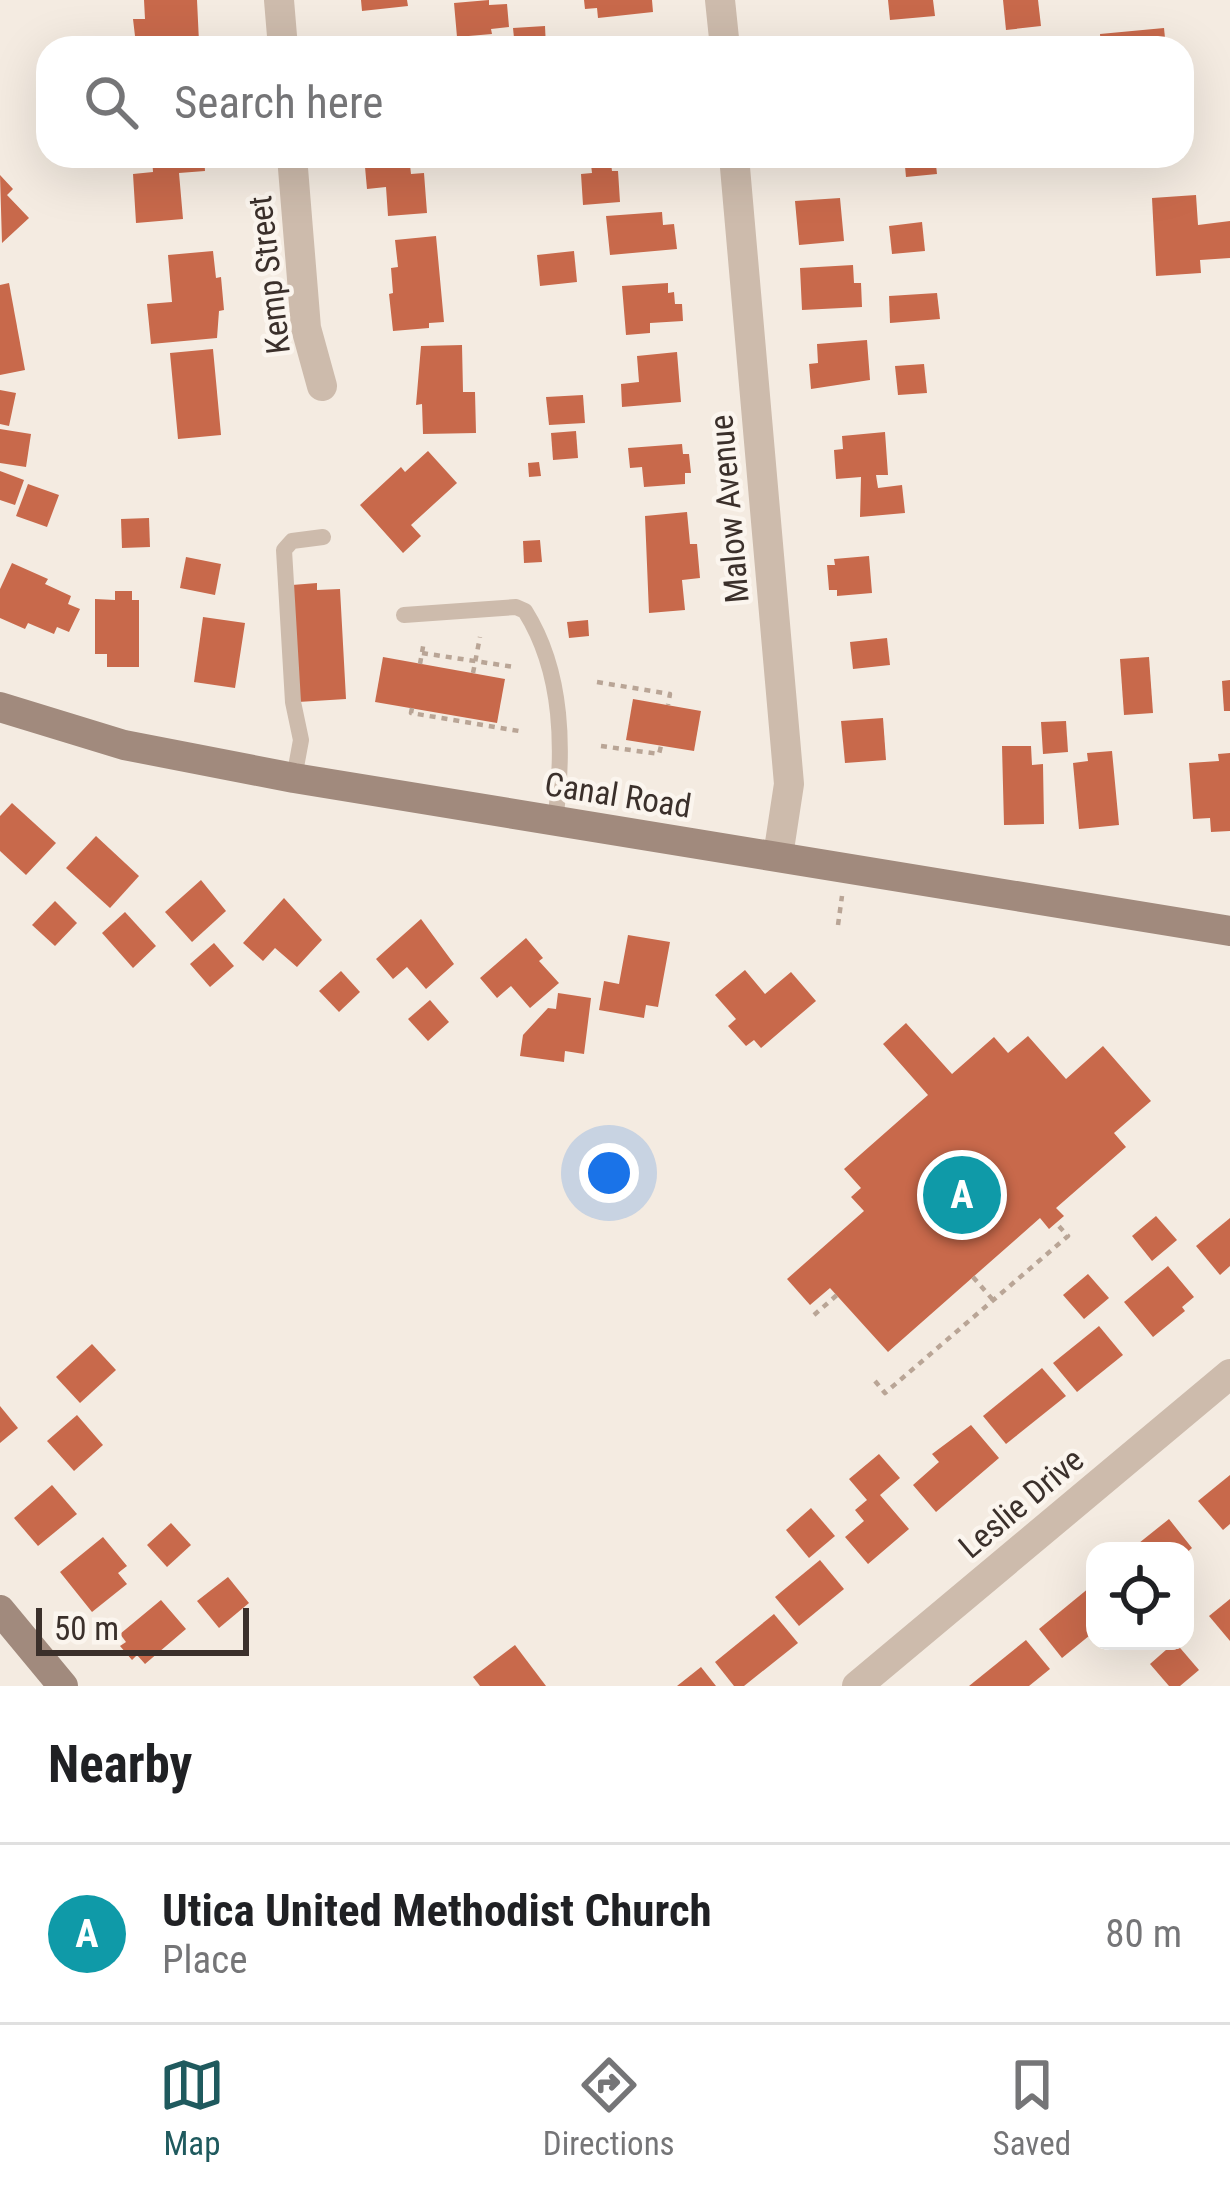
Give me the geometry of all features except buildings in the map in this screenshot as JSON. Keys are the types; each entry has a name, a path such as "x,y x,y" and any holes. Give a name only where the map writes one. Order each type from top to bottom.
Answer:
{"street":[{"path":"279,0 282,36"},
{"path":"720,0 723,36"},
{"name":"Kemp Street","path":"293,168 306,328 322,386"},
{"name":"Malow Avenue","path":"735,168 789,784 778,856"},
{"name":"Canal Road","path":"0,707 124,745 294,778 1230,931"},
{"name":"Leslie Drive","path":"857,1686 1230,1374"},
{"path":"0,1610 63,1686"}],"lane":[{"path":"294,778 301,740 293,702 284,550 292,541 323,537"},
{"path":"404,615 516,607 525,611 554,673 561,773 555,822"}],"path":[{"path":"473,674 479,637"},
{"path":"420,664 424,641"},
{"path":"422,653 514,667"},
{"path":"596,682 670,694 668,705"},
{"path":"412,708 411,713 519,731"},
{"path":"601,746 659,754 661,746"},
{"path":"838,925 842,896"},
{"path":"874,1382 886,1393 1068,1236 1056,1222"},
{"path":"973,1277 993,1300"},
{"path":"814,1315 837,1295"}],"place":[{"name":"Utica United Methodist Church","path":"962,1195"}]}
